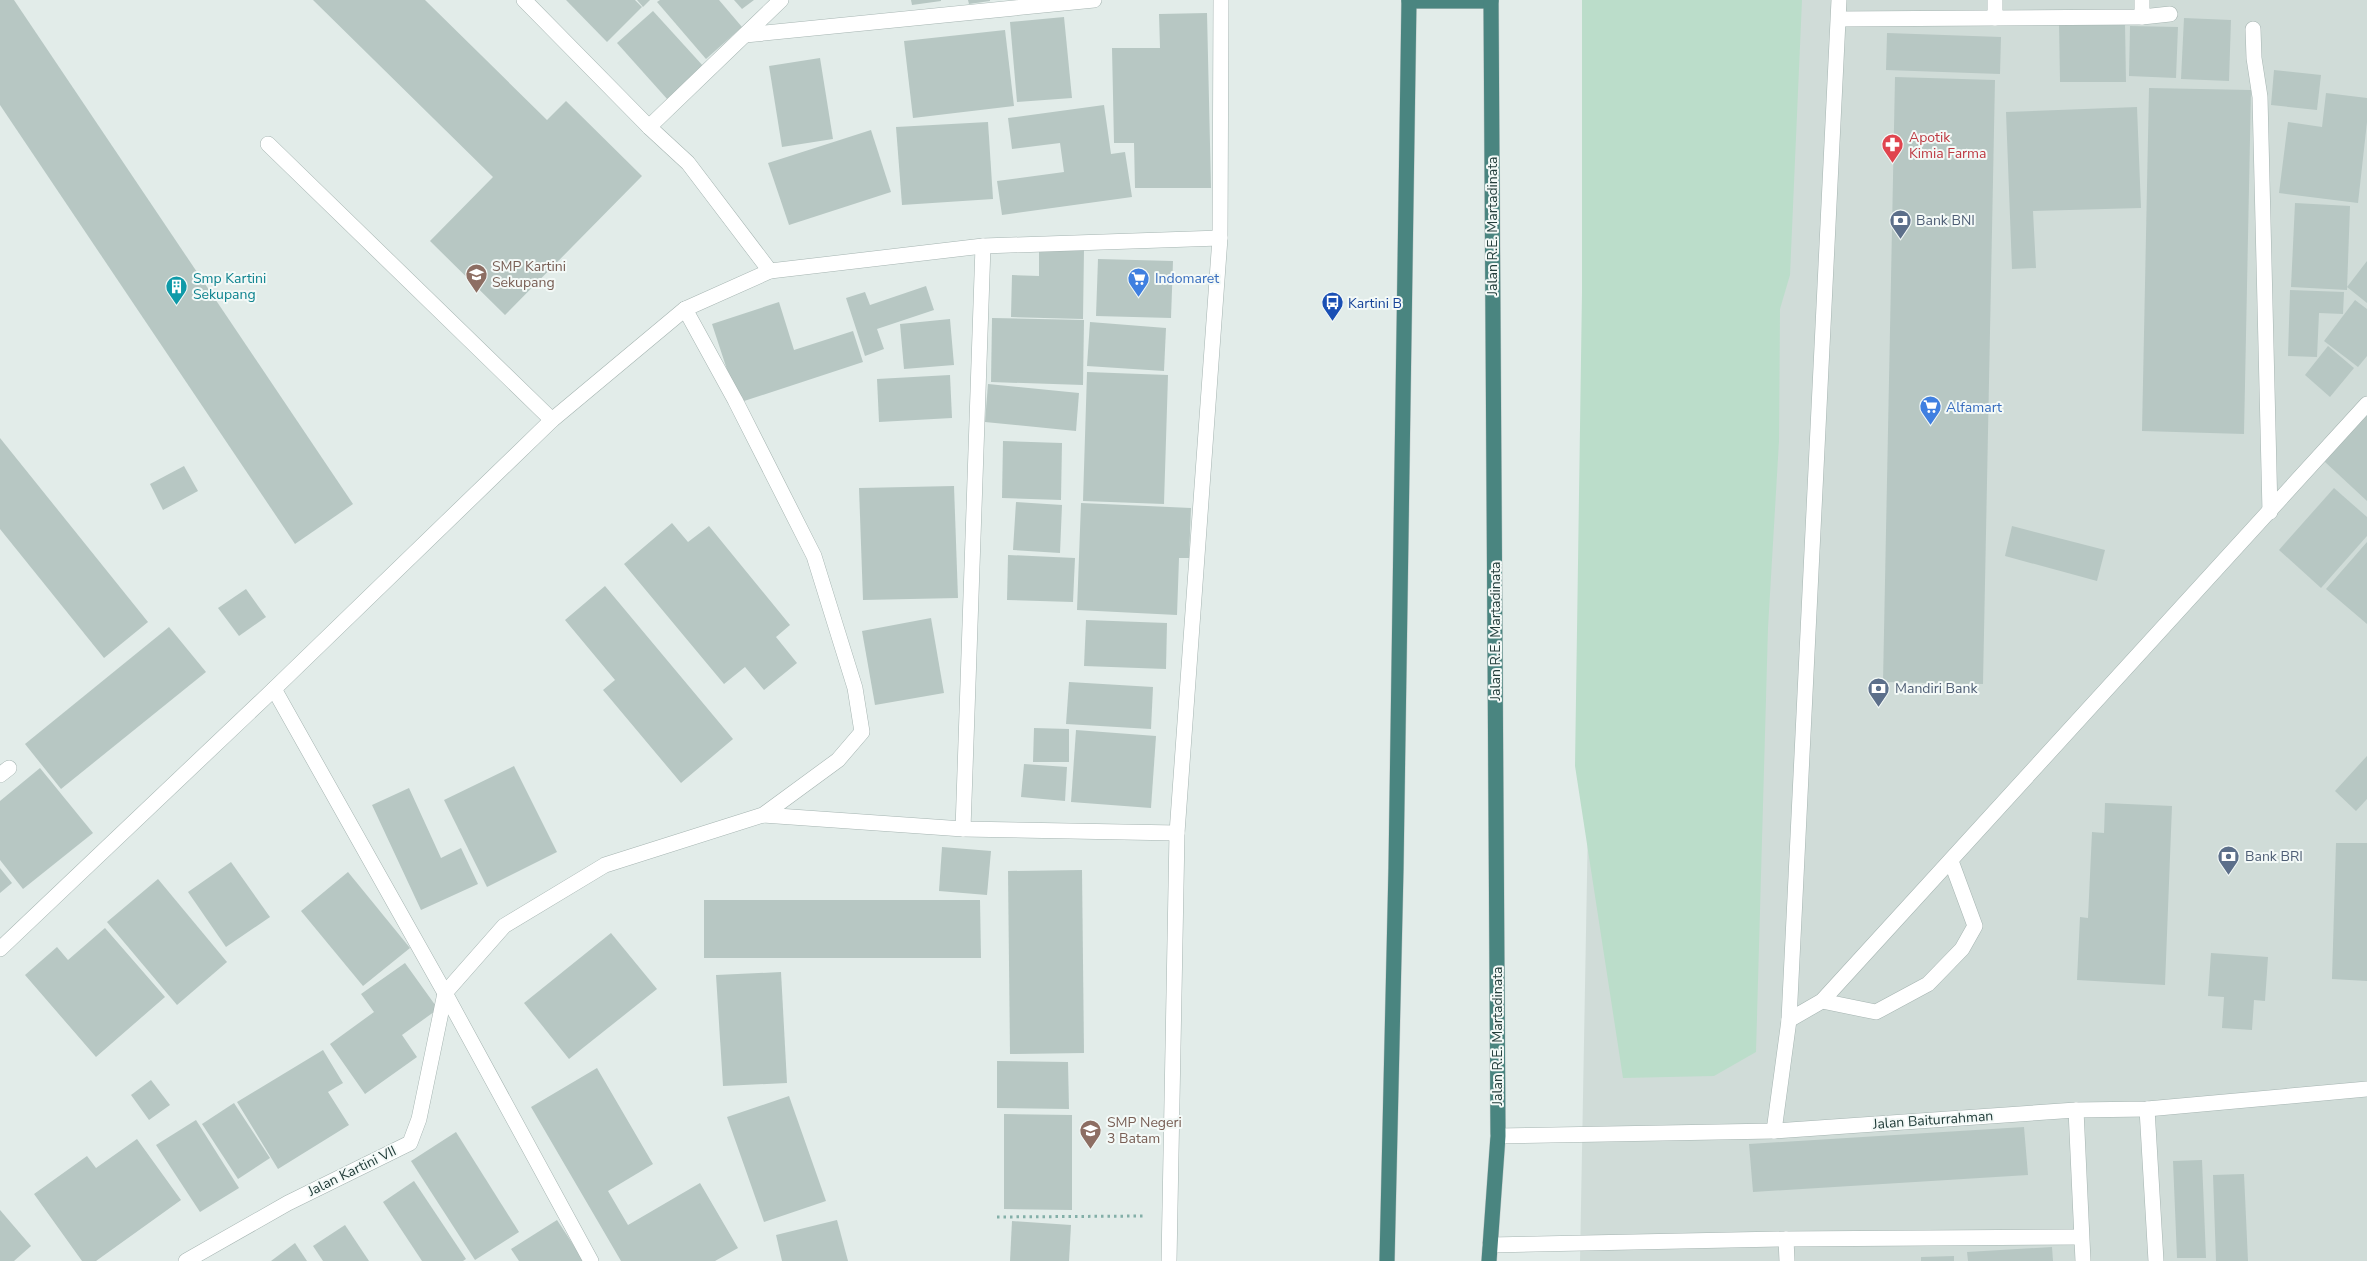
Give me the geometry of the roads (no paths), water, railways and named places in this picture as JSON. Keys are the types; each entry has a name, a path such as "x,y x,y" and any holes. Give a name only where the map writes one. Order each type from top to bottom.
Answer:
{"highway":[{"path":"1387,1261 1396,868 1409,1 1491,0"},
{"name":"Jalan R.E. Martadinata","path":"1489,1261 1498,1136 1491,0"}],"street":[{"path":"525,0 649,127 688,163 770,271"},
{"path":"649,127 781,0"},
{"path":"745,35 1094,0"},
{"path":"1169,1261 1177,833 1220,238 1221,0"},
{"path":"1774,1131 1789,1020 1839,0"},
{"path":"1995,0 1995,18"},
{"path":"2142,0 2142,18"},
{"path":"1839,19 2142,18 2170,14"},
{"path":"2253,29 2254,58 2260,97 2270,512"},
{"path":"268,144 552,420"},
{"path":"0,949 274,689 552,420 685,309 770,271 983,246 1220,238"},
{"path":"963,829 983,246"},
{"path":"446,993 504,926 605,865 763,815 838,760 862,732 855,688 814,556 735,400 685,309"},
{"path":"1789,1020 1822,1001 2367,404"},
{"path":"274,689 446,993 591,1261"},
{"path":"763,815 963,829 1177,833"},
{"path":"1822,1001 1876,1012 1928,984 1962,949 1975,926 1951,861"},
{"name":"Jalan Kartini VII","path":"186,1261 288,1203 410,1143 419,1119 446,993"},
{"name":"Jalan Baiturrahman","path":"1498,1136 1774,1131 2076,1110 2146,1110 2367,1089"},
{"path":"2076,1110 2083,1261"},
{"path":"2146,1110 2156,1261"},
{"path":"1490,1245 1786,1238 2081,1237"},
{"path":"1786,1238 1787,1261"}],"place":[{"name":"Apotik Kimia Farma","path":"1893,164"},
{"name":"Bank BNI","path":"1900,239"},
{"name":"SMP Kartini Sekupang","path":"476,293"},
{"name":"Indomaret","path":"1139,297"},
{"name":"Smp Kartini Sekupang","path":"177,305"},
{"name":"Kartini B","path":"1332,322"},
{"name":"Alfamart","path":"1930,426"},
{"name":"Mandiri Bank","path":"1879,707"},
{"name":"Bank BRI","path":"2229,875"},
{"name":"SMP Negeri 3 Batam","path":"1091,1149"}]}
